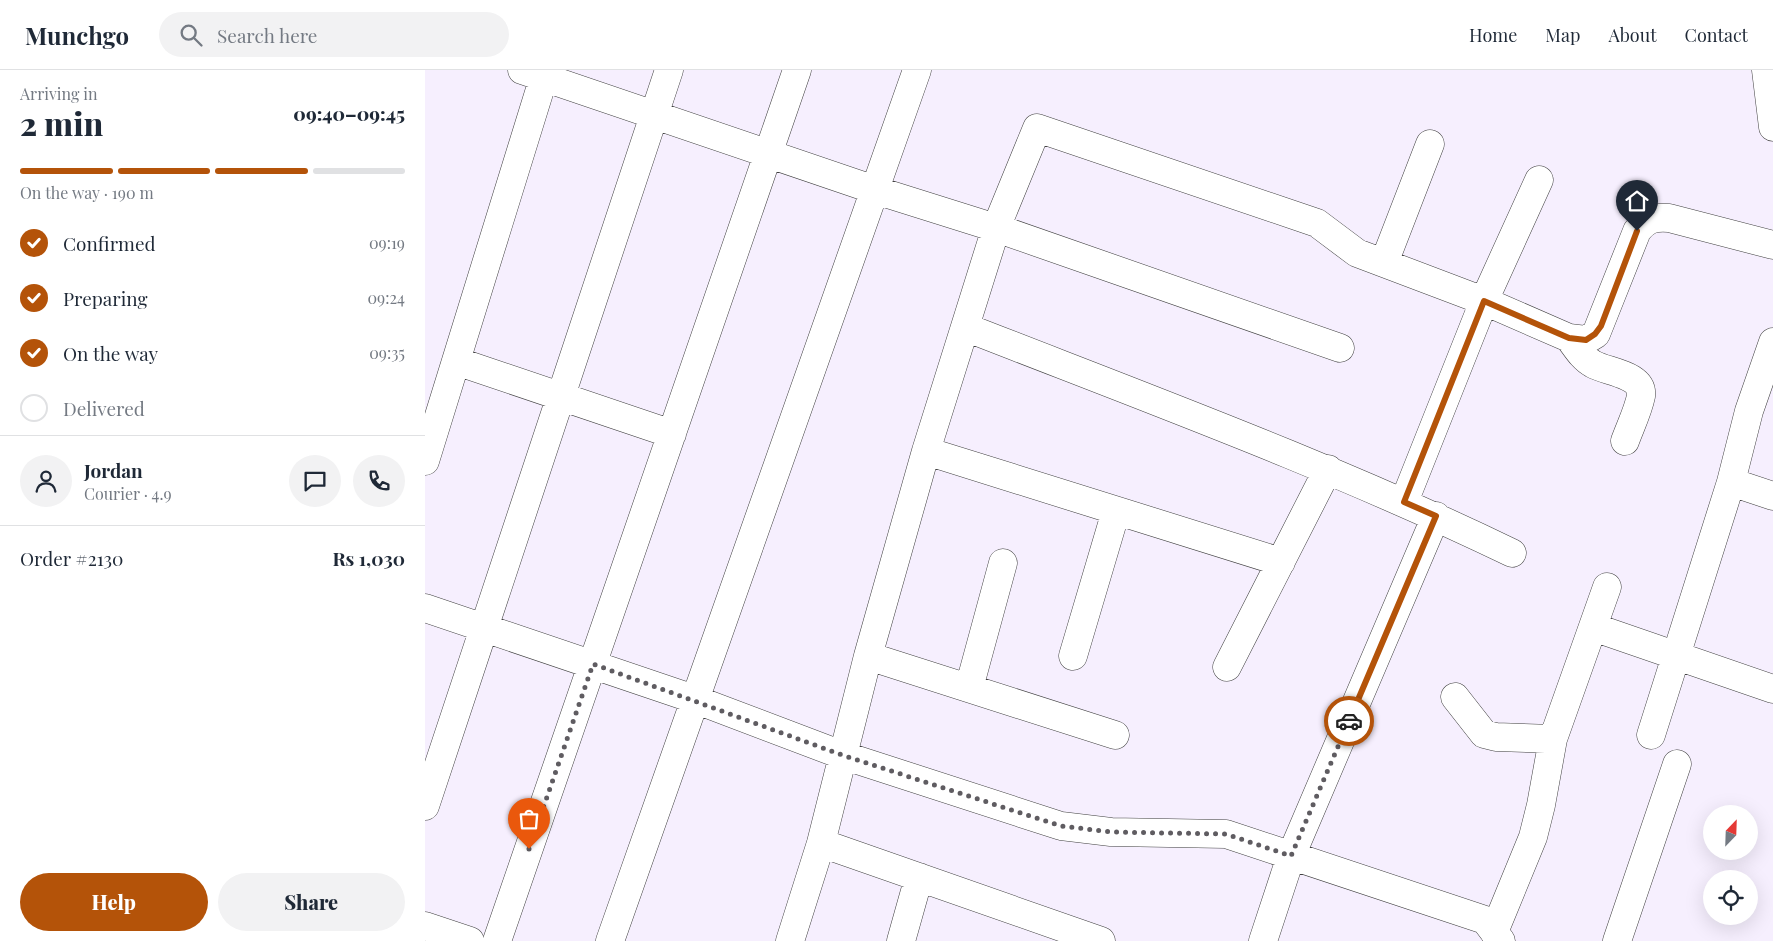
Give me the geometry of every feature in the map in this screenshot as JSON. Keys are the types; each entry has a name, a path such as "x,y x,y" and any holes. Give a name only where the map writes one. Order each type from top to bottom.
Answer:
{"street":[{"path":"425,806 669,70"},
{"path":"497,941 797,70"},
{"path":"610,941 917,70"},
{"path":"1766,70 1773,126"},
{"path":"425,461 456,361 537,72 875,190 997,228 1340,348"},
{"path":"790,941 821,843 868,656 926,451 997,228 1037,128 1317,223 1357,253 1484,301 1569,338 1586,340 1595,334 1637,231 1647,220 1655,217 1669,218 1773,245"},
{"path":"1384,263 1429,144"},
{"path":"1404,502 1484,301 1539,180"},
{"path":"965,327 1328,469 1436,516 1512,553"},
{"path":"1569,338 1583,356 1593,364 1633,379 1640,387 1641,396 1625,441"},
{"path":"1651,735 1678,655 1731,482 1749,411 1773,342"},
{"path":"456,361 672,434"},
{"path":"926,451 1281,562"},
{"path":"1227,667 1328,469"},
{"path":"1731,482 1773,496"},
{"path":"1073,656 1116,511"},
{"path":"1263,941 1291,856 1436,516"},
{"path":"969,688 1003,563"},
{"path":"1497,937 1533,837 1553,739 1607,587"},
{"path":"425,608 694,699 842,755 1061,826 1111,832 1226,834 1485,920 1497,937"},
{"path":"1593,627 1773,689"},
{"path":"868,656 1115,735"},
{"path":"1455,697 1484,734 1496,737 1553,739"},
{"path":"1617,941 1677,764"},
{"path":"821,843 1101,941"},
{"path":"901,941 919,878"},
{"path":"425,926 470,941"}],"way so far":[{"path":"529,849 593,664 694,699 842,755 1061,826 1111,832 1226,834 1291,856 1349,721"}],"route":[{"path":"1349,721 1436,516 1404,502 1484,301 1569,338 1586,340 1595,334 1601,326 1637,231"}]}
